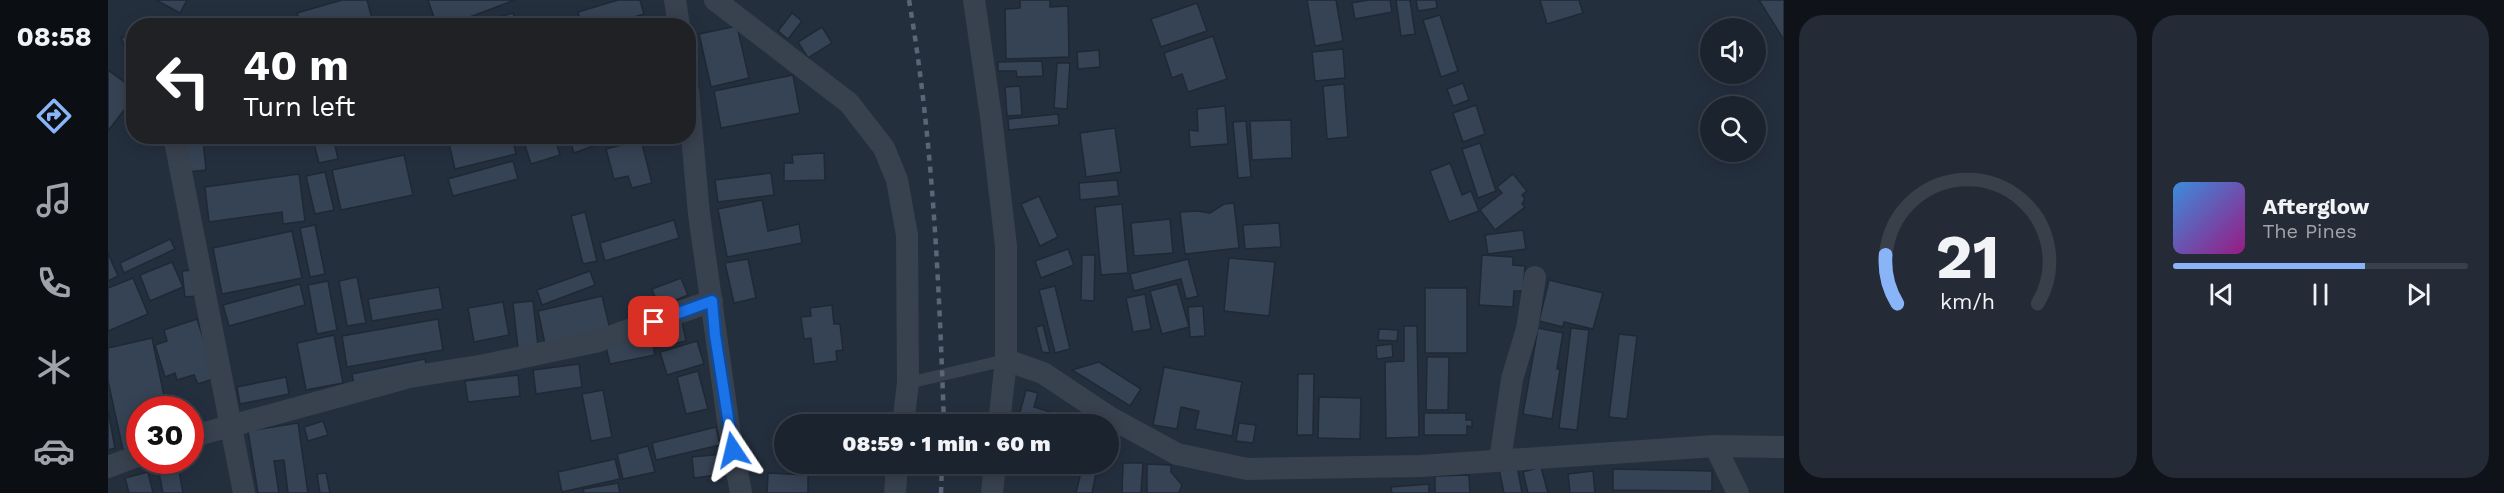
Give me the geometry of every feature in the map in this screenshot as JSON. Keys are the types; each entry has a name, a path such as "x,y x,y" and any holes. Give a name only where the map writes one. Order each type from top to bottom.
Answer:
{"street":[{"path":"675,0 678,18"},
{"path":"715,0 849,104 884,148 897,180 907,235 908,383 904,414"},
{"path":"974,0 990,107 1006,246 1006,360 1000,414"},
{"path":"176,144 244,493"},
{"path":"693,144 699,214 729,428 741,493"},
{"path":"1500,460 1512,379 1527,329 1535,277"},
{"path":"204,433 410,377 595,342 712,301"},
{"path":"1006,360 1043,373 1108,417 1177,454 1247,469 1421,466 1715,446 1784,447"},
{"path":"1715,446 1738,493"},
{"path":"108,467 126,460"},
{"path":"895,493 896,474"},
{"path":"992,493 994,474"}],"lane":[{"path":"908,383 1006,360"}],"building":[{"path":"156,0 187,0 180,13"},
{"path":"342,0 367,0 372,18 299,18 297,13"},
{"path":"428,0 515,0 467,18 434,18"},
{"path":"618,0 640,0 644,14 631,18 580,18 578,12"},
{"path":"1020,0 1050,0 1050,7 1068,6 1069,57 1006,59 1005,9 1020,8"},
{"path":"1307,0 1336,0 1343,41 1315,46"},
{"path":"1390,0 1392,12 1355,19 1352,3"},
{"path":"1396,0 1410,0 1415,34 1401,36"},
{"path":"1416,0 1436,0 1437,8 1418,11"},
{"path":"1540,0 1579,0 1583,13 1547,24"},
{"path":"1759,0 1784,0 1784,40"},
{"path":"1197,3 1207,31 1161,47 1151,19"},
{"path":"513,13 515,18 496,18"},
{"path":"792,13 802,21 788,39 778,31"},
{"path":"1440,15 1458,71 1441,77 1423,20"},
{"path":"737,26 749,78 711,87 699,34"},
{"path":"822,27 832,43 808,58 798,42"},
{"path":"126,36 126,49 121,38"},
{"path":"1213,36 1227,79 1188,92 1182,74 1172,78 1164,53"},
{"path":"1343,49 1345,78 1315,81 1312,52"},
{"path":"1099,50 1100,67 1078,69 1077,52"},
{"path":"1042,61 1043,76 1017,77 1016,71 998,71 998,62"},
{"path":"1057,63 1070,63 1067,109 1054,108"},
{"path":"108,70 126,83 126,107 108,131"},
{"path":"793,75 800,113 721,128 714,91"},
{"path":"1463,83 1469,100 1453,106 1447,89"},
{"path":"1344,84 1348,137 1327,139 1323,86"},
{"path":"1020,86 1022,115 1007,116 1005,87"},
{"path":"1476,105 1485,134 1463,142 1453,113"},
{"path":"1225,106 1228,144 1190,147 1189,130 1198,131 1197,109"},
{"path":"1058,114 1059,125 1009,130 1008,119"},
{"path":"1291,120 1292,158 1252,160 1250,121"},
{"path":"1246,121 1251,177 1238,178 1233,122"},
{"path":"1115,128 1121,172 1086,177 1080,133"},
{"path":"1480,143 1496,191 1478,198 1462,149"},
{"path":"185,144 203,144 206,170 188,172"},
{"path":"314,144 335,144 338,159 319,163"},
{"path":"449,144 514,144 516,154 455,169"},
{"path":"525,144 557,144 560,155 531,164"},
{"path":"571,144 599,144 574,153"},
{"path":"625,144 642,144 652,183 632,188 628,176 614,179 606,149"},
{"path":"824,153 825,180 784,181 784,163 793,163 792,155"},
{"path":"404,155 413,195 341,210 332,170"},
{"path":"513,161 518,179 453,196 448,179"},
{"path":"1450,163 1462,195 1471,191 1479,211 1449,222 1430,171"},
{"path":"325,172 334,210 315,214 306,176"},
{"path":"771,173 774,195 718,202 715,180"},
{"path":"299,174 305,221 283,224 282,212 209,222 205,187"},
{"path":"1513,174 1527,191 1522,195 1525,199 1522,204 1525,207 1495,230 1480,210 1502,193 1497,187"},
{"path":"1117,180 1119,196 1080,200 1079,183"},
{"path":"1039,196 1058,237 1040,246 1021,204"},
{"path":"762,200 768,231 799,224 802,243 727,257 718,209"},
{"path":"1234,203 1239,248 1185,254 1180,212 1210,213 1224,204"},
{"path":"1122,204 1128,273 1101,275 1095,207"},
{"path":"585,212 597,261 583,264 571,216"},
{"path":"1170,219 1173,253 1134,256 1131,223"},
{"path":"674,220 679,238 605,261 600,243"},
{"path":"1279,223 1281,247 1245,249 1243,225"},
{"path":"315,225 325,274 310,277 300,228"},
{"path":"1523,230 1526,249 1488,254 1485,235"},
{"path":"292,231 302,278 222,294 213,248"},
{"path":"170,239 175,249 124,273 120,263"},
{"path":"1068,249 1074,265 1041,278 1035,261"},
{"path":"108,253 118,276 108,281"},
{"path":"1082,255 1095,255 1094,301 1081,300"},
{"path":"1482,255 1513,257 1513,265 1525,266 1523,291 1514,291 1513,307 1479,305"},
{"path":"1229,258 1275,262 1269,316 1224,311"},
{"path":"748,259 756,298 734,303 725,263"},
{"path":"1188,259 1198,296 1186,299 1181,279 1134,291 1130,274"},
{"path":"172,262 183,287 150,301 140,275"},
{"path":"194,270 198,296 185,297 182,271"},
{"path":"590,271 595,285 542,305 537,290"},
{"path":"357,277 366,323 347,326 339,281"},
{"path":"133,278 148,314 108,331 108,288"},
{"path":"681,278 688,295 659,307 652,289"},
{"path":"1549,280 1603,293 1593,329 1564,322 1563,327 1539,321"},
{"path":"328,281 337,330 317,334 308,285"},
{"path":"300,284 305,305 229,326 223,305"},
{"path":"1177,284 1189,327 1162,334 1150,291"},
{"path":"1055,286 1070,349 1055,353 1039,290"},
{"path":"439,287 443,309 372,321 368,299"},
{"path":"1425,288 1467,288 1467,353 1425,353"},
{"path":"1145,294 1151,329 1133,332 1126,298"},
{"path":"602,296 610,329 545,344 538,311"},
{"path":"533,301 538,346 518,349 513,303"},
{"path":"503,302 509,335 474,342 468,308"},
{"path":"832,305 834,324 840,324 843,350 836,351 837,361 814,364 811,338 804,339 801,317 811,316 810,308"},
{"path":"1203,306 1205,336 1190,337 1188,307"},
{"path":"197,319 216,378 198,384 194,375 177,380 175,373 165,377 155,345 167,341 164,330"},
{"path":"438,319 443,350 347,367 342,336"},
{"path":"682,321 686,341 656,348 652,328"},
{"path":"1043,325 1050,353 1042,352 1036,327"},
{"path":"1404,326 1417,326 1419,437 1386,438 1385,362 1404,361"},
{"path":"1538,328 1563,333 1552,419 1523,414"},
{"path":"1571,328 1589,330 1577,430 1559,428"},
{"path":"1379,329 1398,330 1397,341 1378,340"},
{"path":"650,333 655,355 610,364 605,343"},
{"path":"1619,334 1637,336 1627,419 1609,417"},
{"path":"334,335 343,383 306,390 297,343"},
{"path":"152,338 164,396 126,396 126,449 123,450 108,381 108,348"},
{"path":"697,341 704,364 667,375 660,352"},
{"path":"1392,344 1393,357 1377,359 1376,346"},
{"path":"1427,357 1449,357 1448,410 1426,410"},
{"path":"425,359 427,369 354,384 352,374"},
{"path":"1099,362 1141,389 1130,406 1072,370"},
{"path":"579,364 582,387 536,394 533,370"},
{"path":"1164,367 1242,382 1232,436 1195,429 1199,411 1181,407 1177,429 1153,425"},
{"path":"698,371 708,409 686,414 677,377"},
{"path":"1298,374 1314,374 1313,435 1297,435"},
{"path":"518,375 520,396 468,402 465,381"},
{"path":"286,377 289,394 240,404 237,387"},
{"path":"603,390 612,437 591,441 582,394"},
{"path":"1026,390 1038,393 1034,407 1054,413 1054,414 1020,414"},
{"path":"1319,397 1361,398 1360,439 1318,438"},
{"path":"108,410 115,448 108,450"},
{"path":"1424,413 1466,413 1466,420 1472,420 1472,427 1467,426 1467,435 1424,435"},
{"path":"323,421 328,435 308,441 304,427"},
{"path":"298,423 308,493 288,493 284,460 274,461 279,493 258,493 248,431"},
{"path":"1239,423 1256,425 1253,443 1236,441"},
{"path":"716,427 720,445 656,460 652,443"},
{"path":"648,446 655,472 623,479 617,454"},
{"path":"723,454 725,474 694,478 692,457"},
{"path":"615,459 620,479 562,492 558,472"},
{"path":"1123,463 1143,463 1141,493 1122,493"},
{"path":"1147,464 1171,465 1171,472 1182,485 1179,493 1147,493"},
{"path":"1517,465 1522,493 1504,493 1499,469"},
{"path":"1541,467 1548,493 1528,493 1523,472"},
{"path":"1613,469 1712,471 1712,491 1613,490"},
{"path":"1593,471 1595,493 1570,493 1568,474"},
{"path":"326,473 330,493 320,493 317,474"},
{"path":"768,473 808,475 808,493 767,493"},
{"path":"148,474 153,493 129,493 125,478"},
{"path":"159,474 180,474 183,493 163,493"},
{"path":"1081,474 1096,474 1092,493 1076,493"},
{"path":"1469,475 1470,493 1435,493 1435,476"},
{"path":"618,483 620,493 584,493 583,489"},
{"path":"1429,484 1429,493 1392,493 1391,487"}],"railway":[{"path":"909,0 929,159 937,265 944,414"},
{"path":"941,493 942,474"}],"route":[{"path":"654,322 712,301 733,450"}]}
